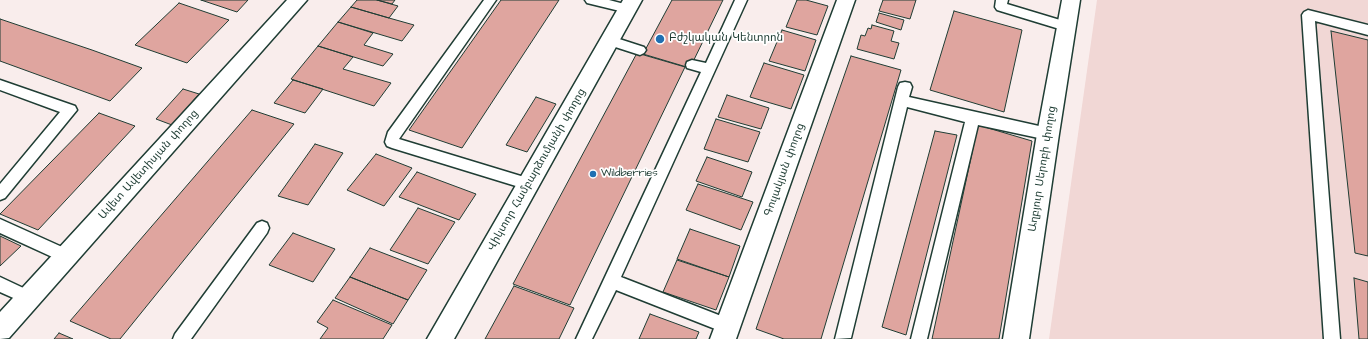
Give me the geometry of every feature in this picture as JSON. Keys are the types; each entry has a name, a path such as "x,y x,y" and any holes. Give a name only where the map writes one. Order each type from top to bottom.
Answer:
{"street":[{"name":"Ավետ Ավետիսյան փողոց","path":"0,330 298,0"},
{"name":"Գուլակյան փողոց","path":"726,333 846,0"},
{"name":"Աղբյուր Սերոբի փողոց","path":"1016,339 1048,134 1071,0"},
{"name":"Վիկտոր Համբարձումյանի փողոց","path":"440,339 631,5"}],"lane":[{"path":"490,0 393,136 392,142 529,184"},
{"path":"591,0 631,5"},
{"path":"584,339 741,0"},
{"path":"1002,0 1001,6 1066,26"},
{"path":"1332,339 1308,15 1368,30"},
{"path":"610,41 640,50"},
{"path":"692,65 709,69"},
{"path":"0,85 70,110 0,194"},
{"path":"843,338 903,94 973,118 1048,134"},
{"path":"920,339 973,118"},
{"path":"0,226 66,256"},
{"path":"181,339 262,228"},
{"path":"612,281 726,333"},
{"path":"0,284 29,298"}],"shaded area":[{"path":"1097,0 1368,0 1368,339 1049,339"}],"building":[{"path":"201,0 248,0 237,12"},
{"path":"357,0 377,0 398,6 389,18 351,7"},
{"path":"377,0 395,0 392,4"},
{"path":"501,0 559,0 462,148 409,130"},
{"path":"672,0 723,0 690,68 643,54"},
{"path":"797,0 806,0 828,6 817,35 786,27"},
{"path":"883,0 916,0 910,19 879,11"},
{"path":"179,3 229,20 187,63 135,45"},
{"path":"351,7 414,25 402,41 338,22"},
{"path":"954,11 1022,30 1004,112 930,90"},
{"path":"879,13 904,20 901,30 876,22"},
{"path":"0,19 142,68 110,101 0,61"},
{"path":"338,22 373,33 364,45 393,54 383,66 318,46"},
{"path":"872,25 894,31 891,41 899,43 894,59 857,49 861,35 865,36 868,28 871,29"},
{"path":"782,30 816,40 805,71 769,61"},
{"path":"1331,31 1368,40 1368,256 1355,253"},
{"path":"318,46 353,57 343,69 391,83 374,106 291,79"},
{"path":"637,53 685,67 570,305 513,284"},
{"path":"851,56 901,70 821,339 784,339 756,329"},
{"path":"764,63 804,75 791,109 750,97"},
{"path":"293,80 323,89 305,113 274,103"},
{"path":"183,89 199,94 172,125 156,119"},
{"path":"727,95 769,108 761,129 718,117"},
{"path":"536,97 556,104 527,152 506,145"},
{"path":"252,110 294,124 120,339 111,339 70,321"},
{"path":"99,113 135,126 38,230 0,214"},
{"path":"716,119 760,132 748,162 704,149"},
{"path":"978,125 1032,141 999,339 932,339"},
{"path":"935,131 957,135 906,335 882,327"},
{"path":"315,144 343,153 308,205 278,196"},
{"path":"376,154 412,168 384,206 347,190"},
{"path":"707,157 752,172 742,197 696,181"},
{"path":"417,172 476,194 459,220 399,197"},
{"path":"698,184 753,202 741,230 686,210"},
{"path":"418,208 455,222 428,264 390,250"},
{"path":"690,229 740,246 729,277 677,259"},
{"path":"293,233 335,249 313,282 269,265"},
{"path":"0,236 21,246 0,266"},
{"path":"370,248 427,270 408,300 350,277"},
{"path":"677,260 729,277 716,310 663,292"},
{"path":"350,277 408,300 393,324 335,298"},
{"path":"1354,278 1368,282 1368,339 1359,339"},
{"path":"514,286 574,308 559,339 485,339"},
{"path":"333,300 392,325 383,339 320,339 328,328 317,322"},
{"path":"650,314 699,332 696,339 639,339"},
{"path":"59,333 73,339 54,339"}],"place":[{"name":"Բժշկական Կենտրոն","path":"660,39"},
{"name":"Wildberries","path":"593,174"}]}
